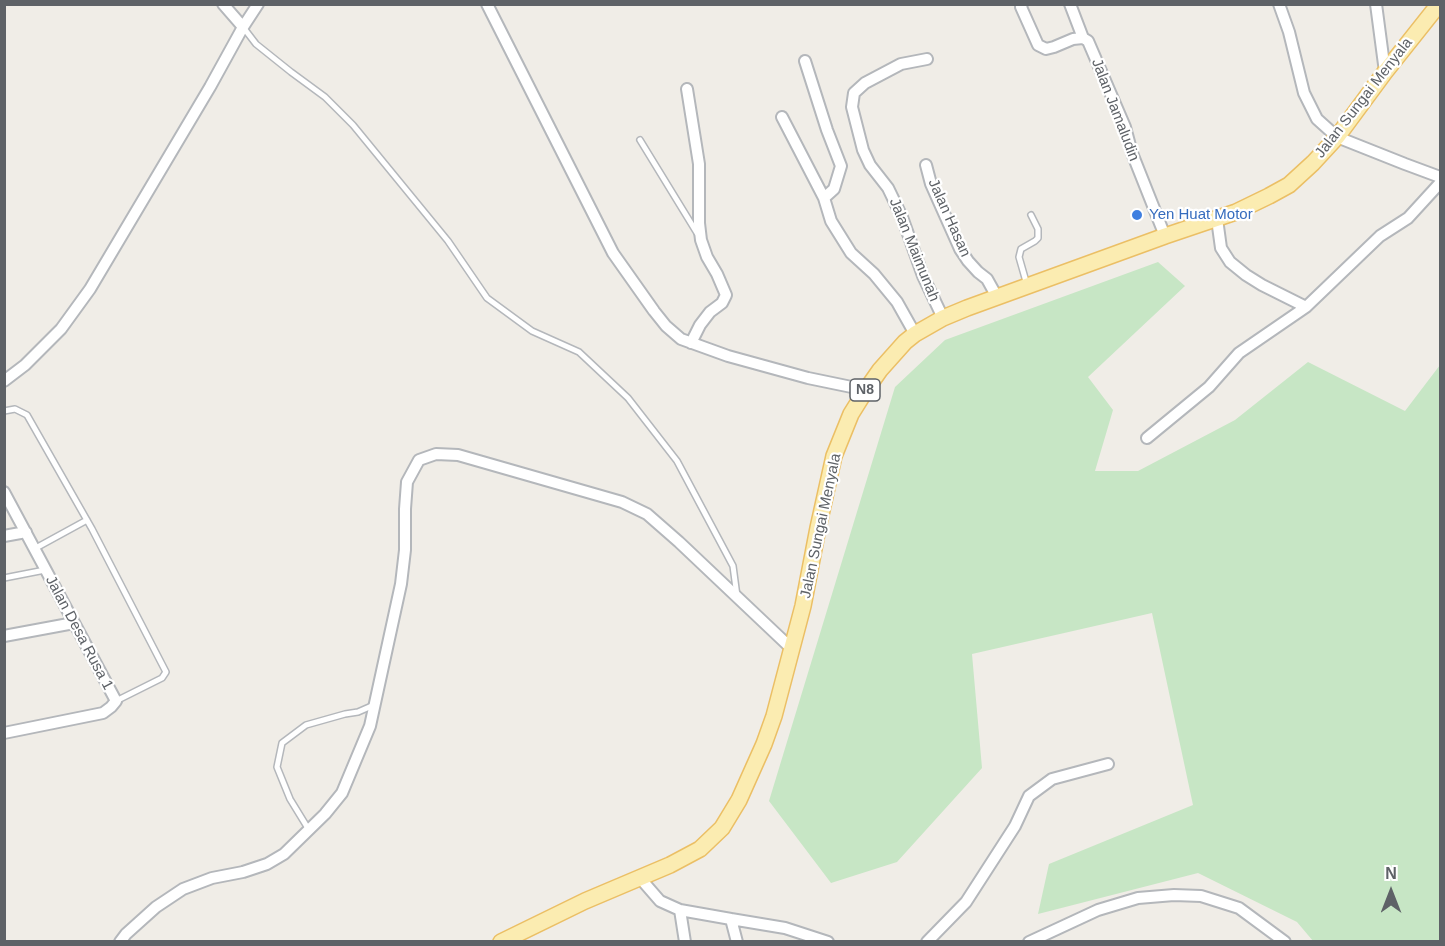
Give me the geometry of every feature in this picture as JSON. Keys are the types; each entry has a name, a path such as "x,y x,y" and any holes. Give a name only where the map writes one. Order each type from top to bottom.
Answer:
{"main road":[{"name":"Jalan Sungai Menyala","path":"501,942 585,901 670,866 700,849 722,828 739,800 774,716 803,606 834,456 851,414 880,370 905,342 943,318 1217,219 1289,185 1337,137 1439,4"}],"street":[{"path":"223,4 243,27"},
{"path":"4,381 25,365 61,329 90,289 258,4"},
{"path":"487,4 613,253 666,326 681,339 728,356 808,378 866,390"},
{"path":"1022,4 1021,7 1038,45 1046,49 1054,48 1073,39 1083,38"},
{"name":"Jalan Jamaludin","path":"1070,4 1083,38 1089,41 1125,127 1132,153 1165,236"},
{"path":"1279,4 1304,93 1317,119 1337,137 1440,177"},
{"path":"1376,4 1385,72"},
{"name":"Jalan Maimunah","path":"927,59 901,64 865,83 854,93 852,107 863,150 870,165 888,188 902,217 923,276 943,318"},
{"path":"805,60 841,166 834,189 824,198"},
{"path":"687,89 699,164 701,240 726,295 722,303 710,312 700,325 691,343"},
{"path":"782,117 824,198 831,221 851,253 874,274 897,302 915,334"},
{"name":"Jalan Hasan","path":"926,165 960,249 968,261 987,279 997,297"},
{"path":"1147,438 1209,387 1239,353 1306,307 1380,236 1408,218 1440,183"},
{"path":"1217,219 1221,248 1230,262 1262,285 1306,307"},
{"path":"120,942 156,907 183,889 212,878 243,872 267,864 284,854 325,814 342,793 370,726 375,705 401,584 405,550 406,482 419,460 436,454 458,455 622,502 647,514 792,649"},
{"name":"Jalan Desa Rusa 1","path":"4,492 116,700 103,713 4,733"},
{"path":"4,536 26,532"},
{"path":"4,636 74,623"},
{"path":"927,942 966,902 1015,826 1029,796 1052,779 1108,764"},
{"path":"640,878 660,900 680,910 785,928 828,942"},
{"path":"1029,942 1098,910 1138,898 1174,895 1201,896 1239,908 1285,942"},
{"path":"680,910 685,942"},
{"path":"731,919 737,942"}],"lane":[{"path":"243,27 256,44 325,97 353,125 448,241 487,298 532,331 579,352 628,398 677,461 733,566 737,597"},
{"path":"640,140 701,240"},
{"path":"1028,287 1019,257 1021,249 1038,238 1038,230 1031,214"},
{"path":"4,411 15,409 27,414 87,520 166,672 162,678 116,700"},
{"path":"34,549 87,520"},
{"path":"4,578 45,570"},
{"path":"309,830 290,799 277,767 282,742 306,725 358,712 375,705"}],"green space":[{"path":"1158,262 1185,286 1088,377 1113,410 1095,471 1138,471 1235,420 1308,362 1405,411 1440,365 1440,941 1313,941 1297,922 1198,873 1038,914 1049,864 1193,805 1152,613 972,654 982,768 897,862 831,883 769,801 895,387 945,340"}],"place":[{"name":"Yen Huat Motor","path":"1137,215"}]}
